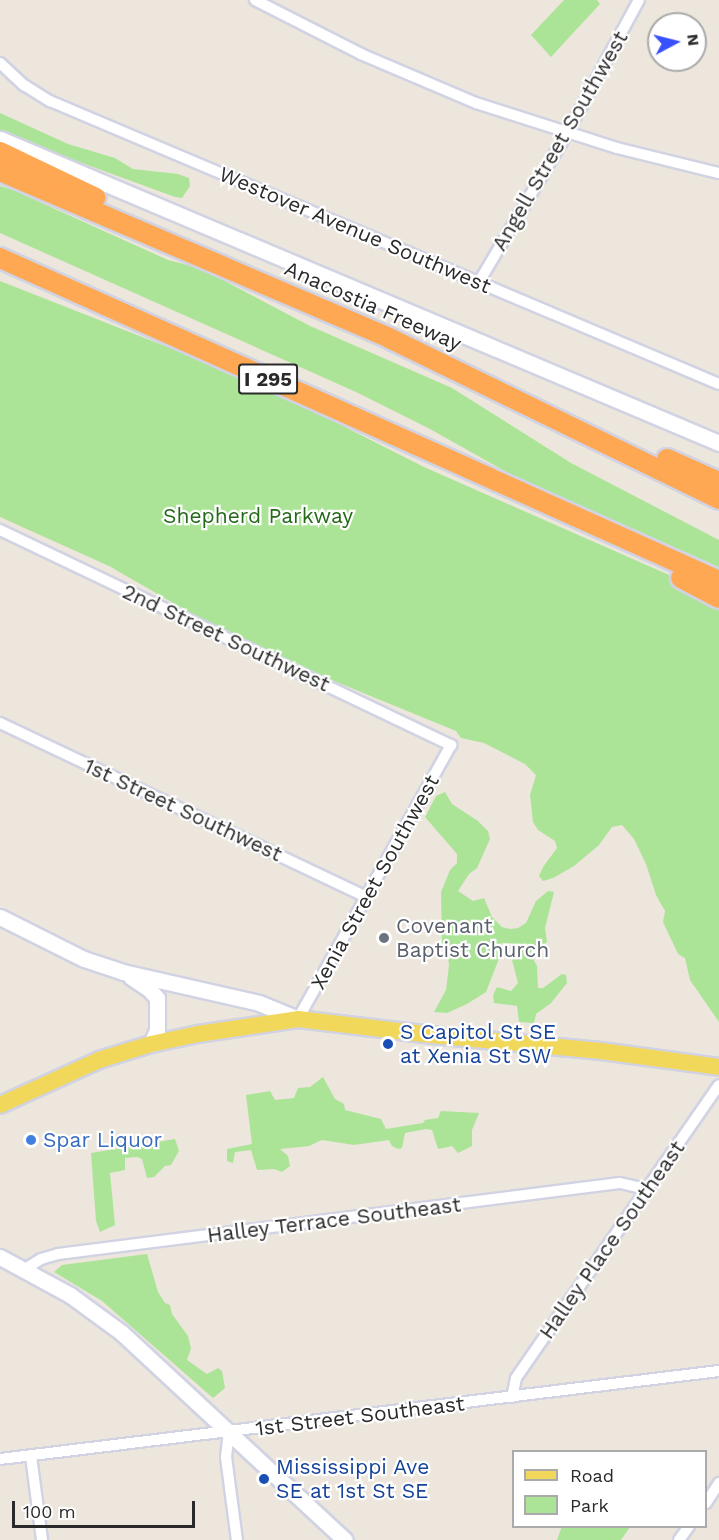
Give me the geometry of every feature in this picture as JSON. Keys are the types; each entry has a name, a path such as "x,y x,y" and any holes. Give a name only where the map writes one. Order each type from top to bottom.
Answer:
{"highway":[{"path":"0,152 137,218 206,258"},
{"name":"Anacostia Freeway","path":"0,171 206,258 440,362 719,499"},
{"name":"I 295","path":"0,258 719,582"},
{"path":"590,435 657,455 719,482"},
{"path":"537,499 607,542 719,598"}],"main road":[{"path":"0,1105 89,1065 151,1044 198,1034 298,1019 432,1035 601,1051 719,1067"}],"street":[{"path":"255,0 327,38 413,77 506,114 647,156 719,173"},
{"name":"Angell Street Southwest","path":"480,282 567,132 639,0"},
{"name":"Westover Avenue Southwest","path":"0,63 21,83 50,101 719,384"},
{"path":"0,139 719,444"},
{"name":"2nd Street Southwest","path":"0,530 452,745"},
{"name":"1st Street Southwest","path":"0,723 366,897"},
{"name":"Xenia Street Southwest","path":"298,1019 452,745"},
{"path":"0,917 65,951 123,972 259,1003 298,1019"},
{"path":"123,972 150,989 157,998 157,1029 151,1044"},
{"name":"Halley Place Southeast","path":"512,1396 516,1378 719,1085"},
{"name":"Halley Terrace Southeast","path":"25,1269 41,1259 58,1254 620,1183 645,1189"},
{"path":"0,1257 70,1295 122,1333 345,1540"},
{"name":"1st Street Southeast","path":"0,1460 719,1371"},
{"path":"229,1432 226,1457 237,1540"},
{"path":"31,1456 42,1540"},
{"path":"707,1500 719,1483"}],"green space":[{"path":"564,0 597,0 600,4 551,57 531,35"},
{"path":"0,113 68,144 115,158 133,169 178,174 189,178 190,186 182,198 175,197 30,144 0,131"},
{"path":"0,186 168,260 188,265 221,279 310,326 452,388 571,463 719,540 719,567 510,474 430,429 356,392 0,233"},
{"name":"Shepherd Parkway","path":"0,281 254,381 424,467 719,597 719,1022 690,980 685,958 678,954 663,922 665,911 656,895 646,864 634,839 622,825 612,827 599,845 574,866 543,881 539,876 557,848 555,841 538,830 533,822 530,795 536,775 525,764 484,743 461,738 456,731 334,681 201,619 109,566 0,517"},
{"path":"445,792 452,804 478,821 488,831 490,839 477,868 469,874 458,891 473,901 484,898 492,917 502,927 510,929 518,928 526,923 536,901 548,891 554,892 545,928 547,942 530,953 537,966 538,988 543,988 562,974 566,975 567,983 551,1003 536,1014 534,1023 519,1022 517,1006 494,1003 493,995 497,987 511,991 518,983 512,960 521,953 521,949 516,944 493,945 500,956 486,992 447,1013 434,1012 446,990 449,965 447,951 442,943 441,892 450,870 457,863 457,854 425,817 436,796"},
{"path":"323,1077 335,1099 344,1104 345,1110 381,1119 386,1129 423,1123 425,1120 438,1118 441,1111 479,1113 472,1130 472,1146 458,1153 452,1146 438,1149 432,1130 426,1129 405,1133 402,1148 398,1149 392,1146 389,1140 354,1145 322,1140 309,1146 280,1149 288,1156 290,1166 282,1172 274,1169 257,1170 251,1150 235,1152 233,1163 227,1161 227,1149 252,1144 246,1095 270,1091 275,1100 294,1098 298,1088 310,1087"},
{"path":"175,1139 179,1151 171,1165 165,1166 154,1177 147,1178 142,1159 137,1157 125,1158 125,1170 110,1173 115,1225 100,1232 96,1221 91,1153"},
{"path":"147,1254 158,1292 165,1303 170,1305 172,1314 188,1336 191,1348 187,1360 207,1374 218,1368 222,1371 225,1388 213,1398 102,1301 54,1272 62,1265"},
{"path":"561,1528 629,1528 621,1540 557,1540"}],"place":[{"name":"Covenant Baptist Church","path":"384,938"},
{"name":"S Capitol St SE at Xenia St SW","path":"388,1044"},
{"name":"Spar Liquor","path":"31,1140"},
{"name":"Mississippi Ave SE at 1st St SE","path":"264,1479"}]}
